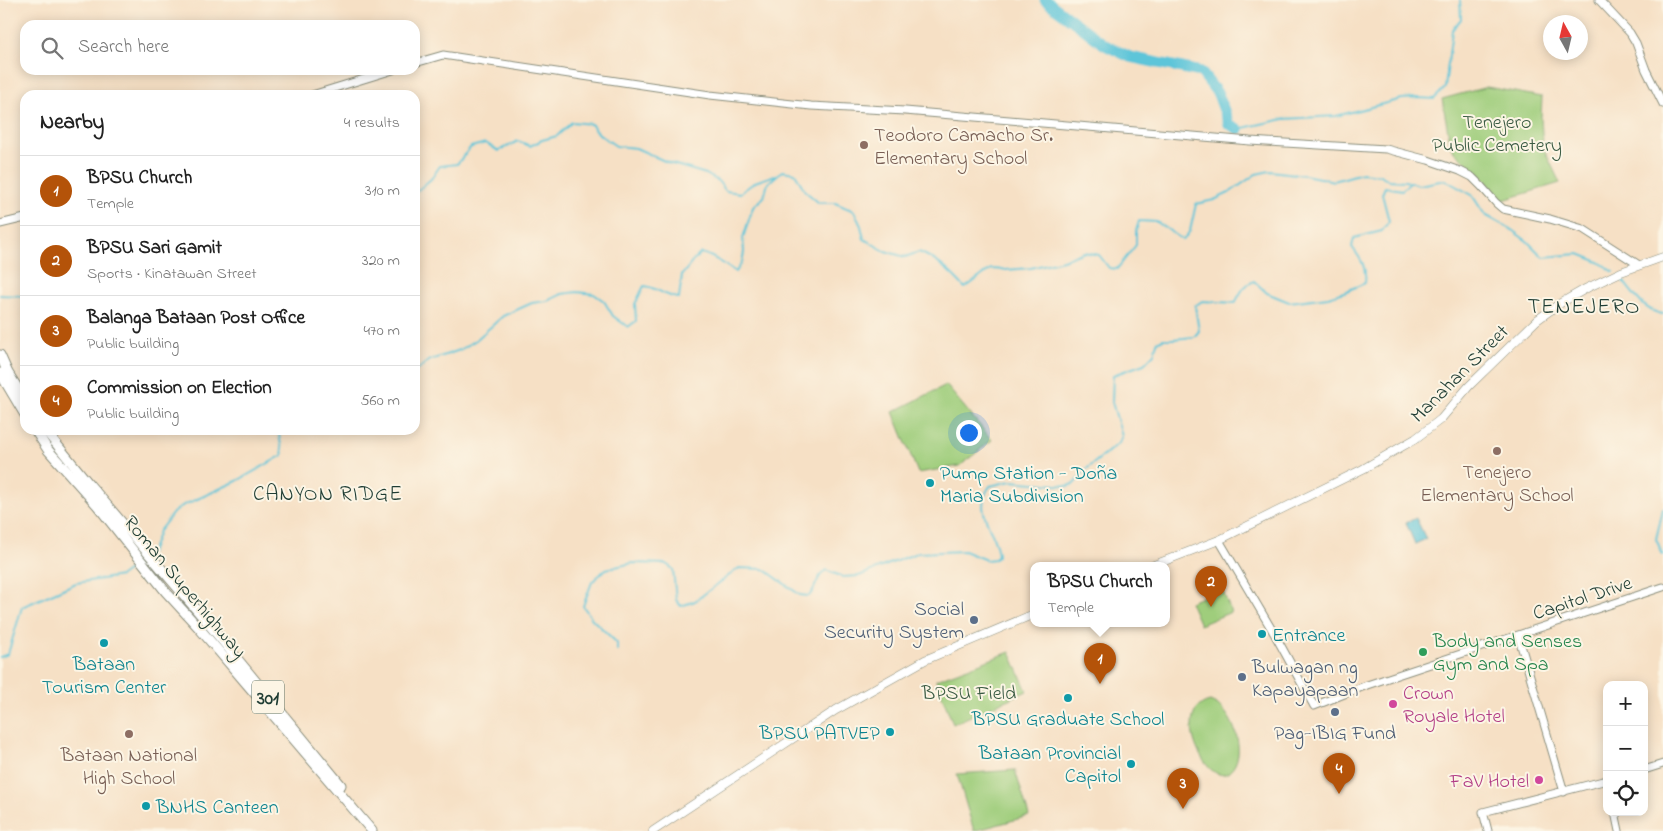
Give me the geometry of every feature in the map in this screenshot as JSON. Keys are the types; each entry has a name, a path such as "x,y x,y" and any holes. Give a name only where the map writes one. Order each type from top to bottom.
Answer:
{"main road":[{"name":"Manahan Street","path":"1162,562 1219,540 1363,469 1415,439 1441,419 1469,386 1537,320 1587,288 1620,272 1663,257"},
{"path":"0,354 8,373 20,392"},
{"path":"0,373 20,407"},
{"name":"Roman Superhighway","path":"38,435 48,450 152,567 207,623 380,831"},
{"name":"Roman Superhighway","path":"49,435 136,548"},
{"name":"Roman Superhighway","path":"152,567 166,592 372,831"},
{"path":"654,831 836,710 925,660 1030,616"}],"street":[{"path":"1599,0 1630,33 1663,104"},
{"path":"420,62 443,55 710,95 811,106 915,112 1250,142 1386,149 1460,171 1476,181 1496,204 1503,209 1550,219 1583,229 1638,265"},
{"path":"328,90 377,75"},
{"path":"0,224 20,219"},
{"name":"Capitol Drive","path":"1219,540 1314,706 1367,684 1663,587"},
{"path":"1518,635 1564,792"},
{"path":"1648,769 1663,764"},
{"path":"1488,831 1483,812 1603,781"},
{"path":"1616,816 1619,831"}],"green space":[{"name":"Tenejero Public Cemetery","path":"1487,87 1542,97 1543,147 1560,183 1500,201 1485,180 1451,148 1442,99"},
{"path":"946,385 992,440 960,466 918,473 893,412"},
{"path":"1222,589 1231,612 1200,625 1190,602"},
{"name":"BPSU Field","path":"1010,652 1027,691 953,724 936,680"},
{"path":"1210,701 1218,705 1226,713 1235,729 1237,739 1237,757 1234,765 1229,772 1220,774 1211,770 1203,760 1196,747 1192,732 1193,718 1198,707"},
{"path":"1015,770 1029,816 974,831 957,774"}],"water":[{"path":"1416,518 1426,539 1415,544 1406,523"}],"waterway":[{"path":"1045,0 1105,45 1130,57 1201,72 1218,94 1229,124 1238,129"},
{"path":"1238,129 1284,119 1336,116 1402,99 1434,99 1445,88 1452,30 1461,19 1460,0"},
{"path":"420,188 431,179 440,166 457,164 471,147 486,143 498,151 518,141 530,146 557,136 572,122 591,124 600,135 616,146 636,148 669,163 706,174 718,181 726,191 740,193 755,182 775,175"},
{"path":"420,368 428,361 460,350 476,340 503,316 532,303 547,301 562,294 577,292 594,294 604,301 613,316 628,327 636,321 635,304 644,286 679,298 682,275 701,253 715,258 736,272 742,262 744,252 743,238 753,207 764,197 768,183 782,171 795,173 805,191 819,203 835,203 854,211 861,226 864,239 885,251 905,257 919,252 926,255 944,267 965,288 991,269 1031,268 1063,260 1084,252 1099,255 1109,268 1117,269 1136,245 1136,231 1139,221 1157,222 1183,240 1190,231 1196,204 1214,200 1229,193 1256,174 1270,171 1334,181 1362,173 1380,175 1389,180 1405,181 1419,185 1445,180 1472,195 1485,215 1509,228 1527,241 1543,257 1579,254 1599,262 1614,272"},
{"path":"617,650 617,643 592,619 583,606 592,582 606,569 633,563 666,564 673,569 676,600 681,606 695,601 739,568 764,569 800,595 809,596 820,575 826,570 843,577 859,576 917,553 964,551 986,560 995,559 998,556 997,547 986,521 983,504 990,486 1011,481 1068,486 1075,483 1084,471 1119,443 1122,436 1112,402 1113,375 1144,364 1154,354 1157,342 1163,339 1194,337 1199,331 1195,306 1202,301 1235,303 1244,288 1254,281 1267,293 1289,302 1328,297 1365,283 1363,263 1352,247 1354,238 1382,231 1389,221 1382,194 1385,187 1402,190 1410,183"},
{"path":"1619,276 1643,305 1663,314"},
{"path":"0,295 20,296"},
{"path":"151,553 159,531 173,513 182,506 237,481 283,455 279,435"},
{"path":"1663,509 1656,539 1663,555"},
{"path":"0,657 8,654 22,607 76,583 121,576 140,562"}],"place":[{"name":"Teodoro Camacho Sr. Elementary School","path":"864,145"},
{"name":"Tenejero Elementary School","path":"1497,451"},
{"name":"Pump Station - Doña Maria Subdivision","path":"930,483"},
{"name":"BPSU Sari Gamit","path":"1211,607"},
{"name":"Social Security System","path":"974,620"},
{"name":"Entrance","path":"1262,634"},
{"name":"Bataan Tourism Center","path":"104,643"},
{"name":"Body and Senses Gym and Spa","path":"1423,652"},
{"name":"Bulwagan ng Kapayapaan","path":"1242,677"},
{"name":"BPSU Church","path":"1100,684"},
{"name":"BPSU Graduate School","path":"1068,698"},
{"name":"Crown Royale Hotel","path":"1393,704"},
{"name":"Pag-IBIG Fund","path":"1335,712"},
{"name":"BPSU PATVEP","path":"890,732"},
{"name":"Bataan National High School","path":"129,734"},
{"name":"Bataan Provincial Capitol","path":"1131,764"},
{"name":"FaV Hotel","path":"1539,780"},
{"name":"Commission on Election","path":"1339,794"},
{"name":"BNHS Canteen","path":"146,806"},
{"name":"Balanga Bataan Post Office","path":"1183,809"}],"district":[{"name":"TENEJERO","path":"1584,305"},
{"name":"CANYON RIDGE","path":"328,493"}]}
